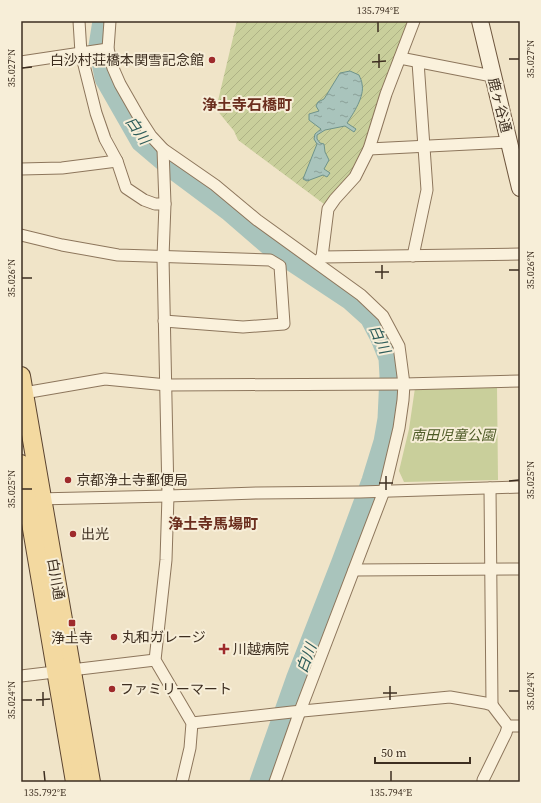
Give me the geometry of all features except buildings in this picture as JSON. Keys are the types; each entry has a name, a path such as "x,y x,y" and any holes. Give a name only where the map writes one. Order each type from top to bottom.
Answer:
{"main road":[{"name":"白川通","path":"22,388 30,499"},
{"name":"白川通","path":"21,464 30,499 64,671 91,782"},
{"name":"白川通","path":"64,671 75,782"}],"street":[{"path":"79,21 81,53 96,113 105,139 117,161 126,188 144,200 155,204 165,204"},
{"path":"110,21 108,49 113,68 120,84 140,119 164,157 165,204 163,257 167,385 168,496 166,560 155,660 192,723 190,748 182,782"},
{"path":"320,260 328,209 335,198 355,177 369,149 414,21"},
{"name":"鹿ヶ谷通","path":"480,21 520,188"},
{"path":"21,62 108,49"},
{"path":"400,58 492,76"},
{"path":"413,256 427,190 418,62"},
{"path":"369,149 509,142"},
{"path":"164,157 215,186 257,220 320,260 361,295 382,316 399,346 401,384 399,428 381,491 354,570 296,712 275,782"},
{"path":"21,169 62,168 117,161"},
{"path":"21,235 62,245 118,255 270,260 280,266 284,324 243,327 164,321"},
{"path":"320,260 413,256 520,254"},
{"path":"22,388 105,379 167,385 401,384 520,381"},
{"path":"30,499 520,487"},
{"path":"490,488 492,706"},
{"path":"354,570 520,569"},
{"path":"21,676 155,660"},
{"path":"192,723 278,713 450,697 485,703 492,706 508,726"},
{"path":"508,726 520,726"},
{"path":"483,780 508,726"}],"green space":[{"name":"白沙村荘橋本関雪記念館","path":"237,21 410,21 365,148 351,176 324,204 238,140 234,131 216,109"},
{"name":"南田児童公園","path":"497,386 498,480 404,482 399,471 409,429 415,388"}],"water":[{"path":"350,71 359,75 362,83 362,94 347,123 356,129 354,132 345,126 325,130 317,135 317,139 320,143 324,144 325,152 329,160 324,169 330,173 327,177 323,175 307,181 303,179 317,144 314,139 315,134 321,129 309,120 309,114 319,111 316,106 318,102 324,99 340,73"}],"waterway":[{"name":"白川","path":"104,21 100,46 106,78 142,141 175,169 230,210 274,248 351,299 371,317 390,358 391,376 389,419 385,442 373,481 297,680 261,782"}],"place":[{"name":"白沙村荘橋本関雪記念館","path":"212,60"},
{"name":"京都浄土寺郵便局","path":"68,480"},
{"name":"出光","path":"73,534"},
{"name":"浄土寺","path":"72,623"},
{"name":"丸和ガレージ","path":"114,637"},
{"name":"川越病院","path":"224,649"},
{"name":"ファミリーマート","path":"112,689"}],"district":[{"name":"浄土寺石橋町","path":"247,104"},
{"name":"浄土寺馬場町","path":"213,523"}]}
